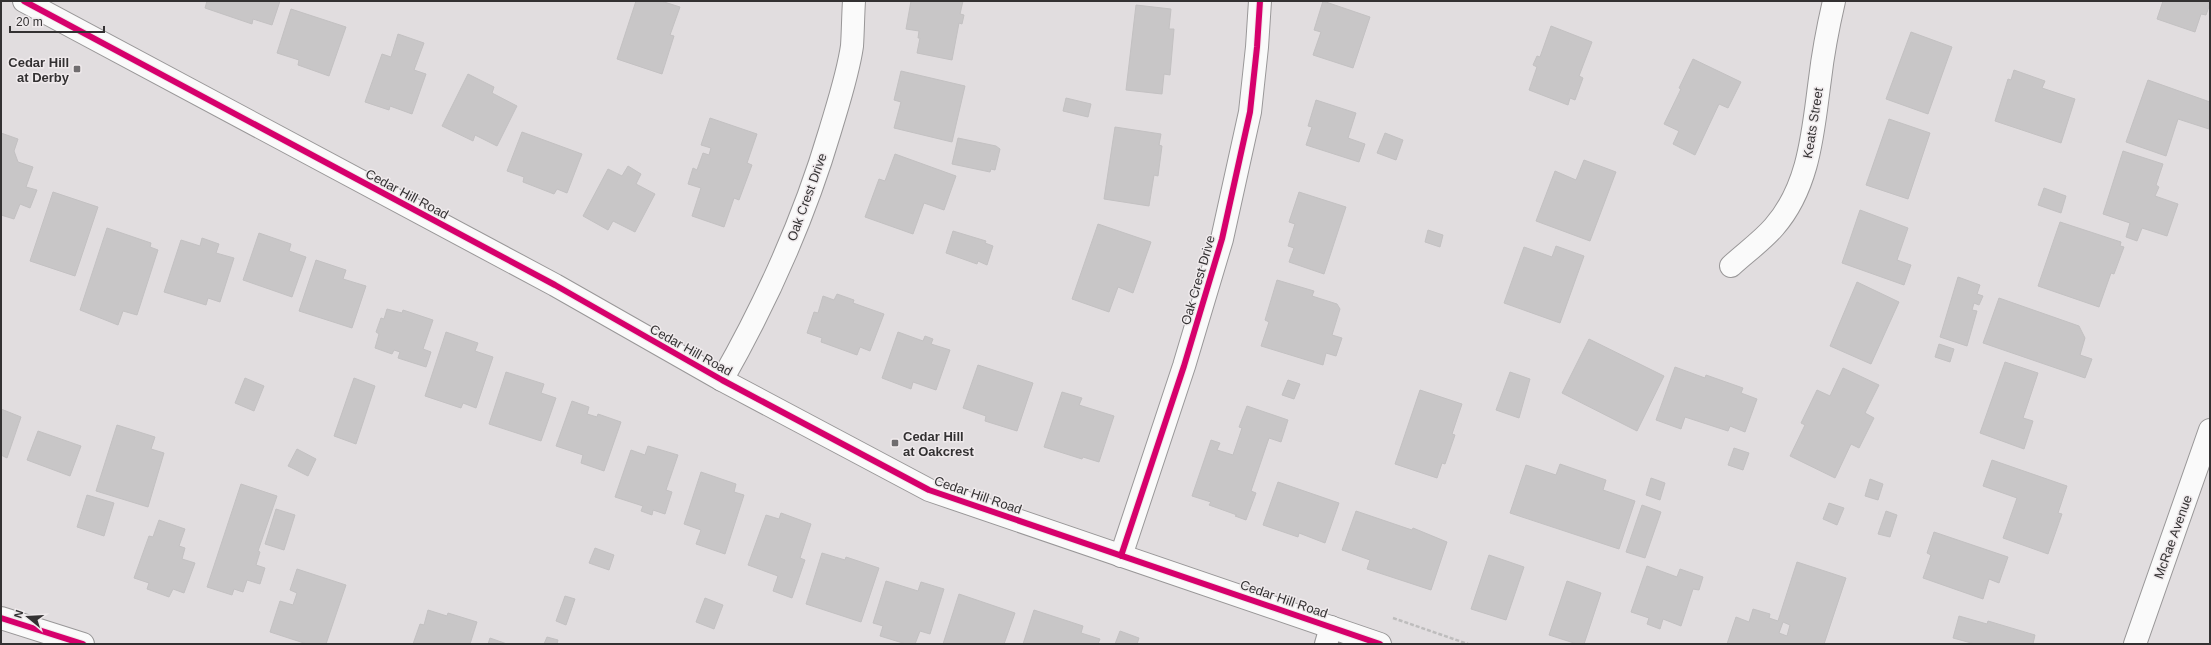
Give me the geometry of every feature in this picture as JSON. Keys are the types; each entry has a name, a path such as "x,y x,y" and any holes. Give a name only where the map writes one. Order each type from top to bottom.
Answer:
{"street":[{"name":"Cedar Hill Road","path":"24,1 555,286 722,380 930,490 1121,556 1329,635 1380,644"},
{"name":"Oak Crest Drive","path":"722,380 771,288 793,240 816,177 836,113 852,47 854,1"},
{"name":"Oak Crest Drive","path":"1121,556 1184,366 1222,240 1250,112 1260,1"},
{"name":"Keats Street","path":"1731,266 1774,227 1794,199 1814,136 1825,41 1834,1"},
{"name":"McRae Avenue","path":"2135,644 2210,430"},
{"path":"1,618 83,644"}],"building":[{"path":"207,1 280,1 272,25 253,19 252,24 205,8"},
{"path":"636,1 661,1 680,7 670,35 674,36 662,74 617,59"},
{"path":"911,1 963,1 960,14 964,15 962,24 959,23 952,60 917,53 920,38 918,38 919,31 906,29"},
{"path":"1323,1 1370,17 1353,68 1313,55 1321,32 1314,30"},
{"path":"2163,1 2210,1 2210,4 2206,15 2201,14 2195,32 2157,19"},
{"path":"1136,5 1171,9 1169,29 1174,29 1170,75 1164,74 1162,94 1126,90"},
{"path":"291,9 346,27 329,76 298,65 299,60 277,53"},
{"path":"1551,26 1592,42 1579,76 1583,78 1575,100 1570,98 1568,105 1529,90 1537,67 1533,65 1537,56 1540,57"},
{"path":"1911,32 1952,47 1928,114 1886,99"},
{"path":"398,34 424,43 414,70 426,74 412,114 390,106 389,110 365,102 382,54 391,57"},
{"path":"1693,59 1741,82 1728,108 1719,104 1695,155 1673,144 1679,131 1664,124 1681,89 1679,88"},
{"path":"2014,70 2045,81 2042,88 2075,99 2061,143 1995,121 2008,79 2011,80"},
{"path":"901,71 965,86 952,142 894,128 901,102 894,100"},
{"path":"468,74 494,87 492,93 517,106 497,146 475,135 473,141 442,126"},
{"path":"2148,80 2210,102 2209,129 2178,119 2166,156 2126,142"},
{"path":"1066,98 1091,104 1088,117 1063,111"},
{"path":"1316,100 1356,113 1348,138 1365,144 1359,162 1306,145 1312,127 1308,126"},
{"path":"710,118 757,134 747,163 752,165 739,200 734,198 724,227 692,216 701,188 688,184 693,168 697,170 703,153 709,155 711,148 701,145"},
{"path":"1889,119 1930,133 1908,199 1866,185"},
{"path":"1115,127 1161,134 1159,145 1162,146 1158,176 1154,175 1149,206 1104,199"},
{"path":"522,132 582,154 567,193 557,189 554,194 523,182 524,177 507,171"},
{"path":"1,133 18,139 14,151 18,162 33,167 26,187 37,190 30,208 20,204 14,219 1,215"},
{"path":"1385,133 1403,140 1396,160 1377,153"},
{"path":"958,138 996,146 1000,149 995,170 991,169 990,172 952,164"},
{"path":"2123,151 2163,164 2156,185 2159,187 2155,196 2178,204 2167,236 2142,228 2137,241 2126,237 2130,223 2103,214"},
{"path":"895,154 956,176 944,210 924,203 913,234 865,217 879,179 885,181"},
{"path":"1584,160 1616,172 1590,241 1536,221 1555,171 1576,180"},
{"path":"628,166 641,174 636,184 655,194 635,232 613,221 608,230 583,216 608,169 622,176"},
{"path":"2044,188 2066,196 2061,213 2038,205"},
{"path":"53,192 98,207 75,276 30,261"},
{"path":"1299,192 1346,207 1324,274 1289,262 1294,248 1288,246 1295,224 1289,222"},
{"path":"1860,210 1908,228 1897,260 1911,265 1904,285 1842,263"},
{"path":"2060,222 2121,242 2120,246 2124,247 2114,274 2111,273 2099,307 2038,286"},
{"path":"1098,224 1151,242 1133,293 1118,287 1109,312 1072,299"},
{"path":"107,228 151,243 150,247 158,250 137,315 123,311 118,325 80,310"},
{"path":"1428,230 1443,235 1440,247 1425,242"},
{"path":"953,231 986,241 985,243 993,246 987,265 978,261 977,264 946,253"},
{"path":"259,233 291,244 289,251 306,257 292,297 243,280"},
{"path":"202,238 219,244 216,253 234,258 220,302 208,298 206,305 164,292 181,240 200,246"},
{"path":"1556,246 1584,256 1560,323 1504,303 1524,247 1552,257"},
{"path":"316,260 346,270 343,279 366,286 352,328 299,311"},
{"path":"1958,277 1980,285 1977,294 1983,296 1979,305 1974,303 1972,310 1977,311 1967,346 1940,337"},
{"path":"1277,280 1314,291 1312,296 1337,304 1340,309 1332,335 1342,338 1336,356 1326,353 1323,365 1261,346 1269,322 1265,320"},
{"path":"1857,282 1899,302 1871,364 1830,346"},
{"path":"837,294 854,300 853,303 884,314 870,351 860,347 857,355 821,342 822,338 807,333 814,312 818,313 823,296 834,300"},
{"path":"1999,298 2079,326 2085,338 2080,355 2092,359 2085,378 1983,343"},
{"path":"387,309 402,313 403,310 433,320 423,349 431,352 426,367 398,358 400,352 394,350 392,354 375,348 379,334 376,332 381,318 384,319"},
{"path":"446,332 478,343 475,351 493,357 476,408 463,403 461,408 425,396"},
{"path":"898,332 923,341 925,336 933,339 931,344 950,350 936,390 913,382 911,389 882,378"},
{"path":"1589,339 1664,376 1637,431 1562,393"},
{"path":"1939,344 1954,349 1950,362 1935,357"},
{"path":"2005,362 2038,373 2023,418 2033,421 2024,449 1980,433"},
{"path":"978,365 1033,383 1017,431 985,421 986,416 963,408"},
{"path":"1675,367 1705,378 1706,375 1743,388 1741,393 1757,399 1745,432 1730,426 1728,431 1685,417 1681,429 1656,420"},
{"path":"1843,368 1879,385 1865,413 1874,418 1859,448 1851,444 1835,478 1790,456 1805,425 1801,423 1817,390 1830,396"},
{"path":"506,372 544,384 541,393 556,398 541,441 489,424"},
{"path":"1510,372 1530,379 1519,418 1496,410"},
{"path":"245,378 264,386 254,411 235,403"},
{"path":"354,378 375,386 356,444 334,436"},
{"path":"1288,380 1300,384 1294,399 1282,395"},
{"path":"1420,390 1462,404 1452,434 1455,435 1445,464 1442,463 1437,478 1395,464"},
{"path":"1062,392 1082,398 1079,405 1114,416 1099,462 1083,457 1082,459 1044,447"},
{"path":"572,401 589,407 587,414 597,417 598,414 621,422 604,471 581,463 583,455 556,446"},
{"path":"1247,406 1288,420 1281,442 1269,438 1251,491 1256,493 1246,520 1235,516 1237,515 1209,505 1211,502 1192,496 1211,440 1220,443 1217,450 1233,455 1242,428 1239,427"},
{"path":"1,409 21,417 7,458 1,455"},
{"path":"117,425 155,437 151,449 164,453 148,507 96,491"},
{"path":"38,431 81,446 70,476 27,460"},
{"path":"648,446 678,455 666,490 672,492 665,514 653,510 652,515 641,511 643,506 615,497 631,450 645,455"},
{"path":"1734,448 1749,453 1743,470 1728,465"},
{"path":"297,449 316,459 308,476 288,466"},
{"path":"1992,460 2067,486 2058,513 2062,514 2048,554 2003,538 2017,498 1983,486"},
{"path":"1560,464 1606,480 1603,490 1635,501 1619,549 1510,513 1526,465 1556,475"},
{"path":"701,472 736,484 734,492 744,495 725,554 696,544 701,530 684,524"},
{"path":"1651,478 1665,483 1660,500 1646,495"},
{"path":"1870,479 1883,484 1878,500 1865,496"},
{"path":"1278,482 1339,503 1325,543 1299,533 1298,537 1263,525"},
{"path":"241,484 277,496 258,551 260,552 256,565 265,568 260,584 247,580 243,592 234,589 232,595 207,587"},
{"path":"87,495 114,503 104,536 77,527"},
{"path":"1829,503 1844,508 1837,525 1823,519"},
{"path":"1642,505 1661,512 1645,558 1626,552"},
{"path":"276,509 295,515 284,550 265,544"},
{"path":"1356,511 1412,530 1413,528 1447,542 1431,590 1367,569 1370,560 1342,550"},
{"path":"1886,511 1897,515 1890,537 1878,534"},
{"path":"781,513 811,524 800,558 805,560 792,598 773,591 778,576 748,565 766,515 779,519"},
{"path":"159,520 185,529 179,546 185,548 182,559 195,563 184,593 173,589 169,597 147,589 149,583 134,578 149,536 153,537"},
{"path":"1934,532 2008,557 1999,583 1989,579 1983,599 1923,578 1931,555 1927,553"},
{"path":"595,548 614,555 609,570 589,563"},
{"path":"822,553 845,560 846,557 879,568 861,622 806,604"},
{"path":"1489,555 1524,567 1506,620 1471,609"},
{"path":"1797,562 1846,578 1824,644 1727,644 1736,617 1749,622 1753,609 1770,614 1769,618 1778,621","holes":["1783,622 1790,625 1787,636 1779,633"]},
{"path":"1647,566 1677,577 1680,569 1703,577 1699,590 1693,589 1681,626 1663,619 1660,629 1647,624 1649,618 1631,612"},
{"path":"297,569 346,585 326,644 307,644 270,632 280,601 293,605 297,593 290,590"},
{"path":"886,581 918,591 921,582 944,589 930,634 920,631 915,644 906,644 880,636 883,626 873,623"},
{"path":"1567,581 1601,593 1584,644 1577,644 1549,635"},
{"path":"959,594 1015,613 1004,644 943,644"},
{"path":"565,596 575,599 566,625 556,621"},
{"path":"705,598 723,605 714,629 696,622"},
{"path":"428,610 447,616 448,613 477,622 470,644 413,644 420,624 424,625"},
{"path":"1034,610 1083,626 1081,633 1100,639 1098,644 1023,644"},
{"path":"1959,616 1987,624 1988,621 2035,635 2033,644 1975,644 1953,638"},
{"path":"1120,631 1139,638 1137,644 1115,644"},
{"path":"547,637 558,640 557,644 544,644"},
{"path":"490,638 507,644 488,644"}],"cycle path":[{"path":"24,1 555,285 722,380 929,490 1380,644"},
{"path":"1121,556 1184,366 1222,239 1250,112 1260,1"},
{"path":"1,618 83,644"}],"place":[{"name":"Cedar Hill at Derby","path":"77,69"},
{"name":"Cedar Hill at Oakcrest","path":"895,443"}]}
